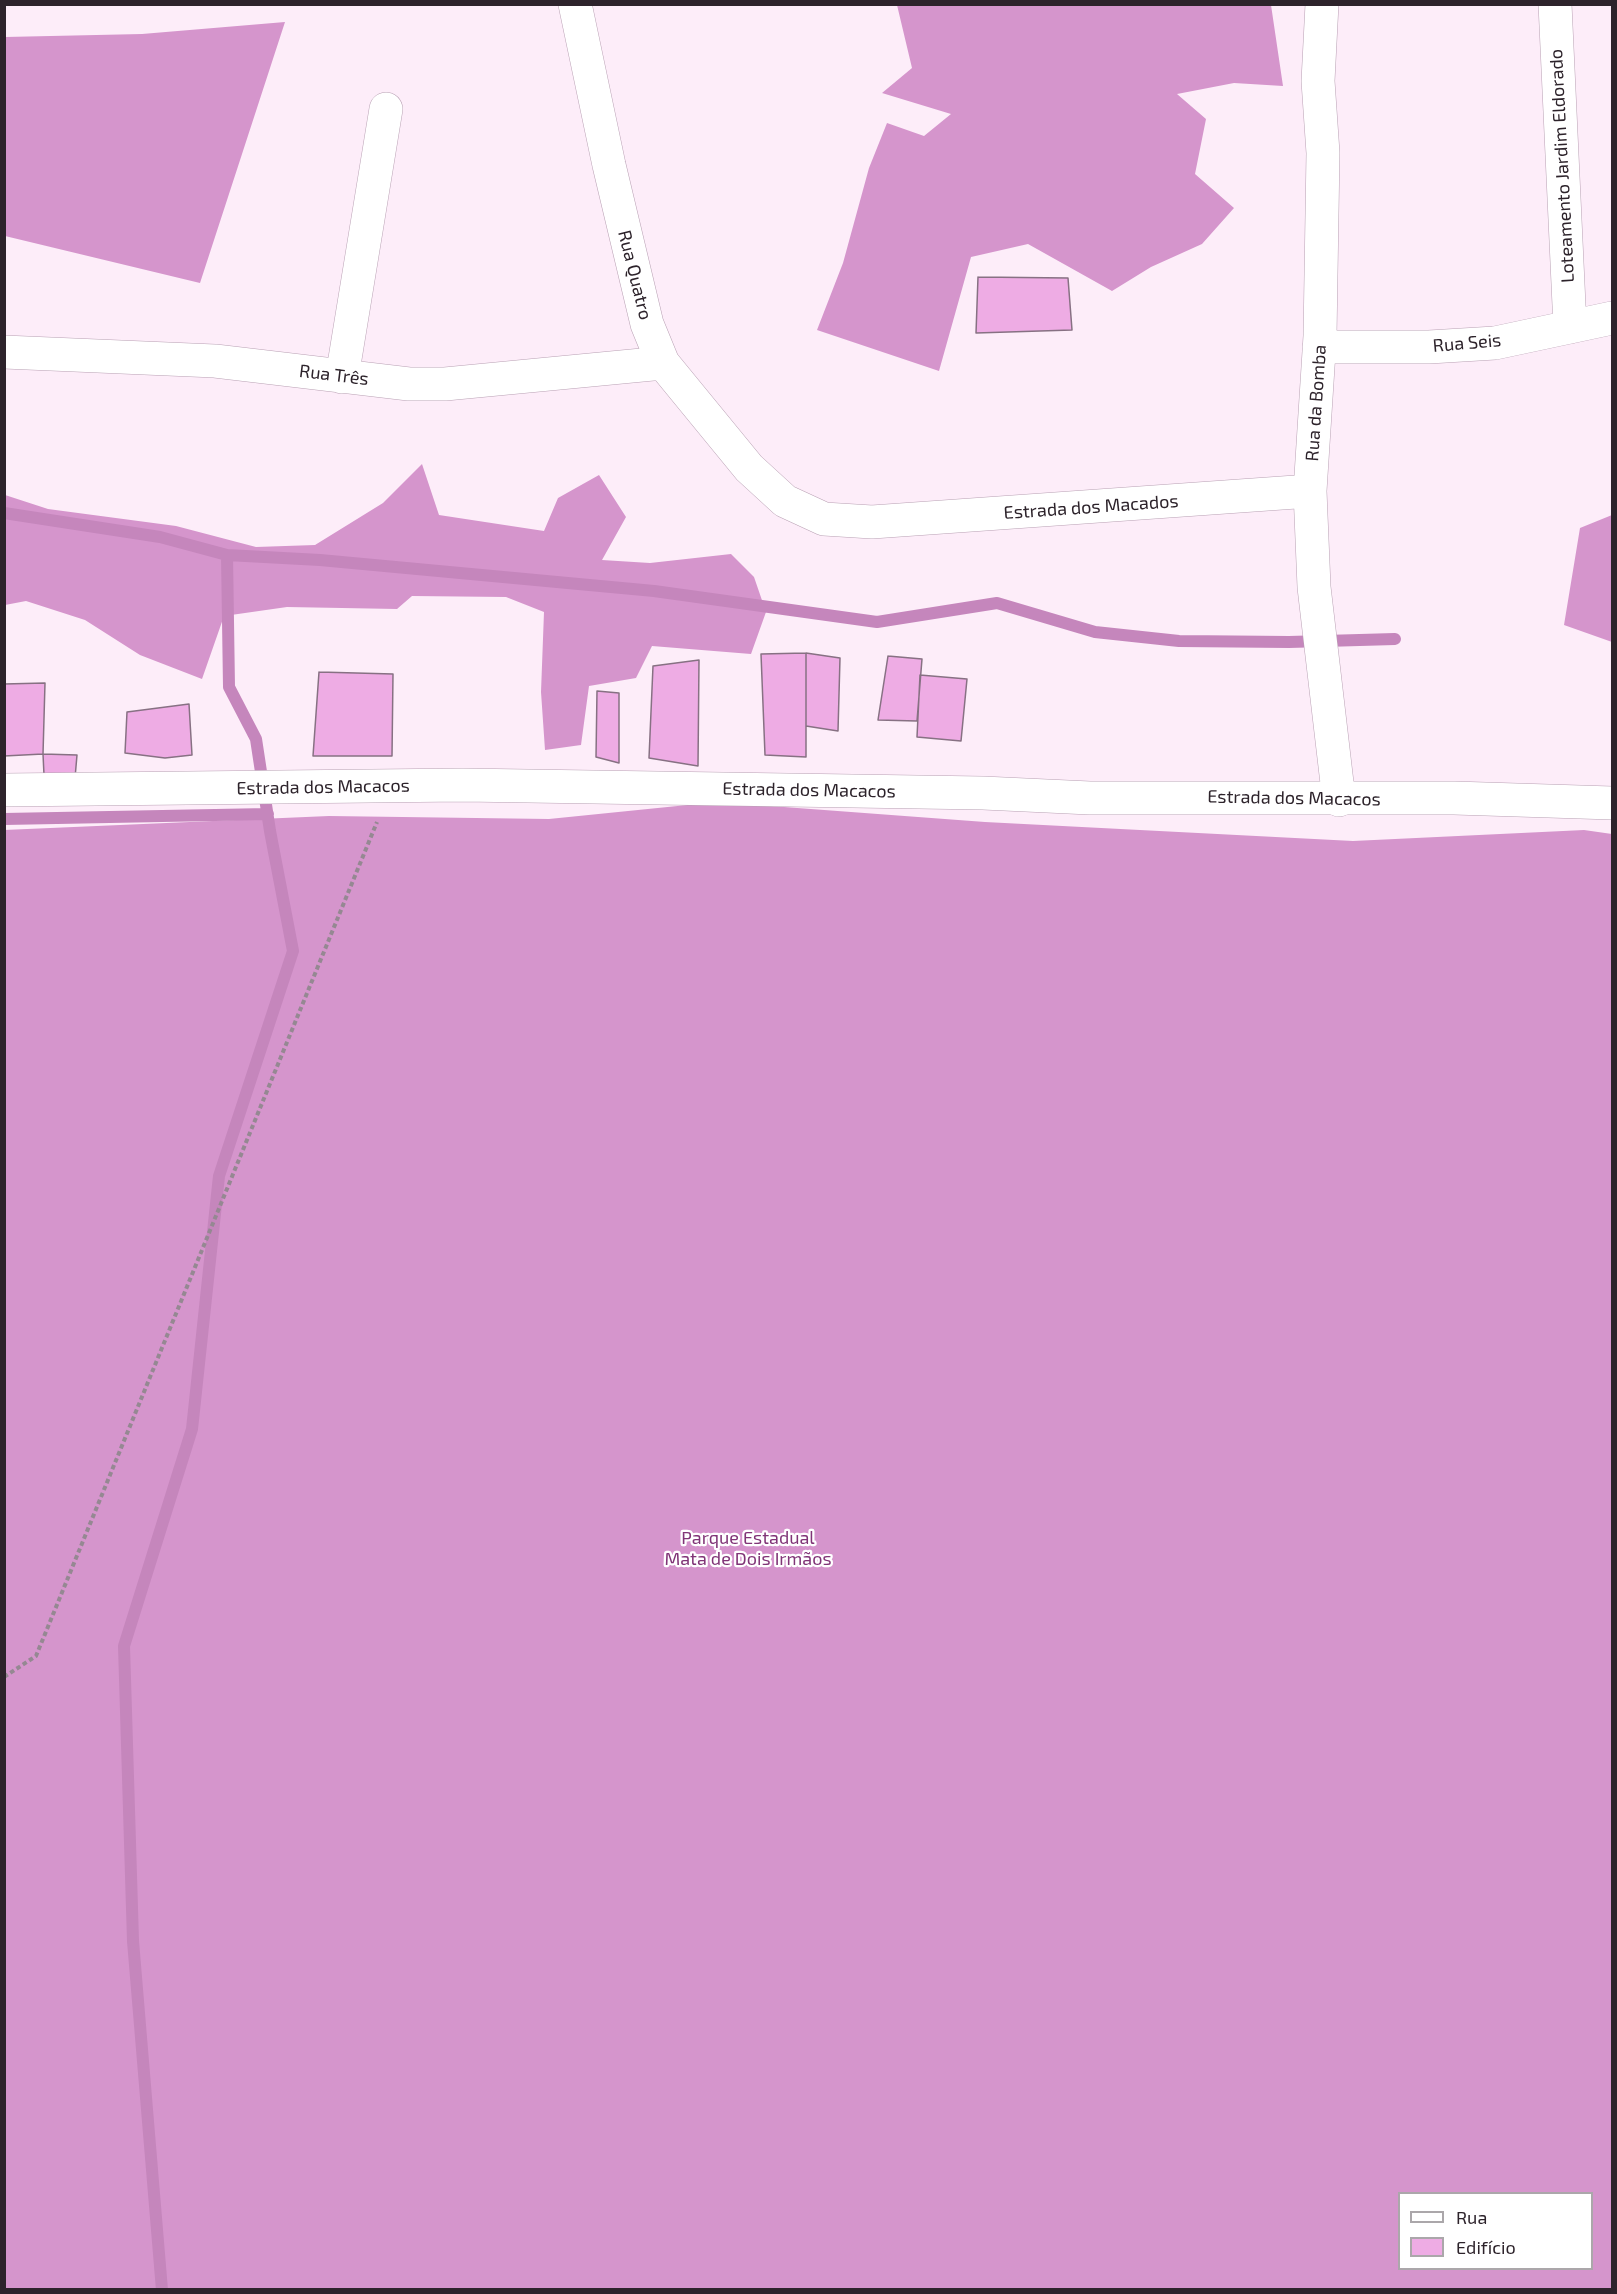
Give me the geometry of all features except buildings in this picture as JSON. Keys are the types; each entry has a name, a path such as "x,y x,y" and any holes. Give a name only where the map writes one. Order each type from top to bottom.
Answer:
{"street":[{"name":"Rua Quatro","path":"575,4 609,165 647,324 663,363 749,468 785,501"},
{"name":"Rua da Bomba","path":"1322,4 1318,81 1323,153 1319,347 1310,491 1318,615 1338,800"},
{"name":"Loteamento Jardim Eldorado","path":"1555,4 1570,327"},
{"path":"342,376 386,110"},
{"name":"Rua Seis","path":"1319,347 1429,347 1495,343 1612,318"},
{"name":"Rua Três","path":"4,351 215,361 409,384 445,384 663,363"},
{"name":"Estrada dos Macados","path":"785,501 824,519 872,522 1310,491"},
{"name":"Estrada dos Macacos","path":"4,790 392,786 792,790 1090,798 1338,800 1454,798 1612,803"}],"path":[{"path":"4,1677 36,1656 392,786"}],"green space":[{"path":"897,5 1271,5 1283,86 1234,83 1177,94 1206,119 1195,174 1234,208 1202,244 1151,267 1112,291 1028,244 971,257 939,371 817,330 843,263 869,168 887,123 924,136 951,114 882,93 912,68"},
{"path":"285,22 200,283 5,236 5,37 142,34"},
{"path":"422,464 439,515 544,531 558,498 599,475 626,517 602,560 650,563 731,554 754,577 766,612 751,654 652,646 636,678 589,686 581,745 545,750 541,692 544,612 506,597 412,596 397,609 287,607 224,616 202,679 140,655 85,620 26,601 5,605 5,495 48,509 176,526 256,547 315,545 383,503"},
{"path":"1612,515 1612,642 1564,625 1580,528"},
{"name":"Parque Estadual Mata de Dois Irmãos","path":"717,802 985,822 1353,841 1584,830 1612,834 1612,2289 5,2289 4,830 329,816 549,819"}],"waterway":[{"path":"4,513 160,537 227,555 229,687 256,739 270,831 293,951 219,1176 192,1429 124,1646 133,1941 162,2290"},
{"path":"227,555 320,560 654,591 877,622 997,603 1095,632 1179,641 1289,642 1395,639"},
{"path":"4,819 268,814"}]}
